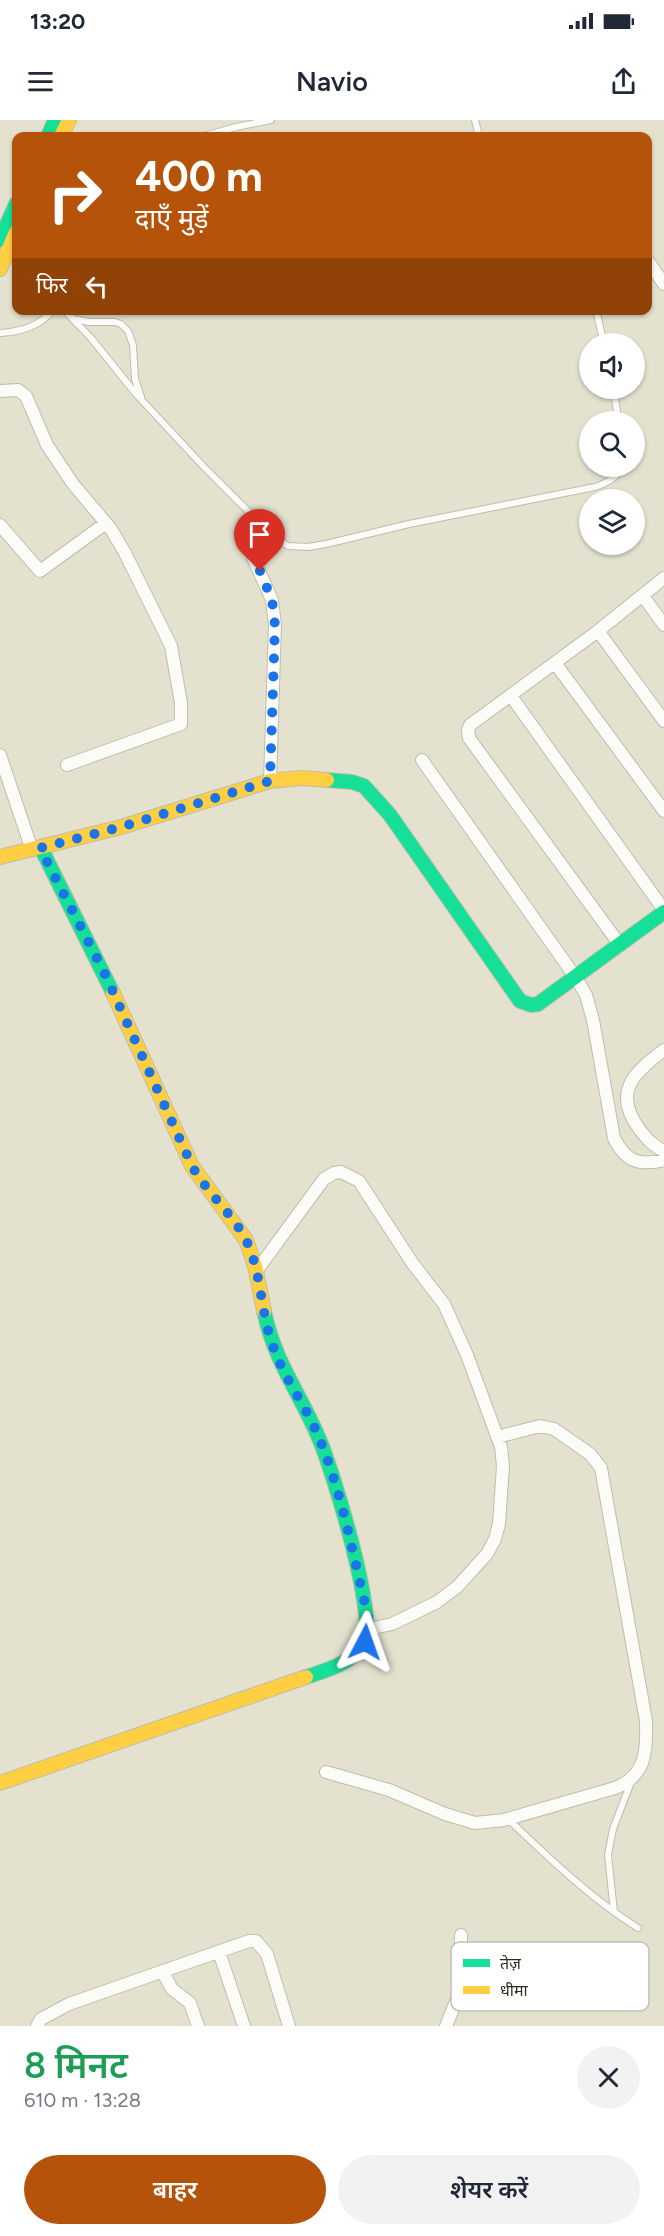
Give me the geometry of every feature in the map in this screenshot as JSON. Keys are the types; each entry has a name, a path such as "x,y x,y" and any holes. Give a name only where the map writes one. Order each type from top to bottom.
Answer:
{"street":[{"path":"0,240 12,213"},
{"path":"0,269 12,241"},
{"path":"652,267 664,284"},
{"path":"0,391 18,390 26,396 47,445 73,484 106,523 125,553 171,646 181,703 181,723 67,765"},
{"path":"0,525 40,571 106,523"},
{"path":"253,558 272,600 275,625 270,781"},
{"path":"620,945 469,738 468,730 470,725 555,663 664,578"},
{"path":"643,596 664,625"},
{"path":"598,630 664,721"},
{"path":"555,663 664,811"},
{"path":"0,857 121,827 282,778 334,779 364,786 376,797 395,822 520,1001 531,1005 538,1004 664,911 511,696"},
{"path":"0,755 36,849 104,972 192,1166 237,1223 252,1253 272,1343 279,1362 320,1439 333,1477 367,1612 369,1629 360,1650 335,1665 0,1783"},
{"path":"422,760 576,978 590,1008 614,1138 620,1150 630,1159 640,1163 664,1160"},
{"path":"664,1050 649,1061 632,1080 625,1095 628,1110 637,1126 649,1142 664,1151"},
{"path":"257,1270 324,1179 341,1172 359,1181 413,1264 448,1310 468,1355 497,1437 503,1466 502,1493 499,1524 495,1539 487,1554 457,1587 437,1602 392,1624 369,1629"},
{"path":"326,1772 389,1790 464,1821 488,1823 615,1788 632,1778 642,1764 646,1752 646,1722 601,1468 590,1454 554,1429 540,1426 497,1437"},
{"path":"462,1935 462,1942"},
{"path":"37,2026 41,2019 69,2004 249,1941 256,1941 267,1954 289,2026"},
{"path":"219,1952 244,2026"},
{"path":"162,1971 168,1985 190,2003 198,2026"},
{"path":"446,2026 453,2011"}],"lane":[{"path":"218,132 271,120"},
{"path":"0,333 33,326 48,315"},
{"path":"70,315 142,400 204,467 274,537 280,542 296,547 326,544 409,524 595,487 614,477"},
{"path":"597,315 601,333"},
{"path":"74,319 89,322 115,322 128,331 133,345 135,379 142,400"},
{"path":"614,1912 608,1855 611,1836 632,1778"},
{"path":"508,1819 555,1863 614,1912 638,1928"}],"traffic: fast":[{"path":"50,132 55,120"},
{"path":"0,240 12,213"},
{"path":"327,780 352,782 364,786 390,815 520,1001 531,1005 538,1004 664,912"},
{"path":"41,848 113,993"},
{"path":"264,1311 275,1347 313,1424 326,1458 352,1544 365,1606 367,1629 364,1644 346,1661 306,1677"}],"traffic: slow":[{"path":"63,132 69,120"},
{"path":"0,269 12,241"},
{"path":"0,857 121,827 270,781 301,778 327,780"},
{"path":"113,993 192,1166 246,1240 255,1266 264,1311"},
{"path":"0,1783 306,1677"}],"route":[{"path":"260,571 272,600 275,625 270,781 121,827 40,848 104,972 192,1166 226,1212 237,1223 252,1253 272,1343 279,1362 320,1439 333,1477 367,1612 369,1629 365,1642"}]}
